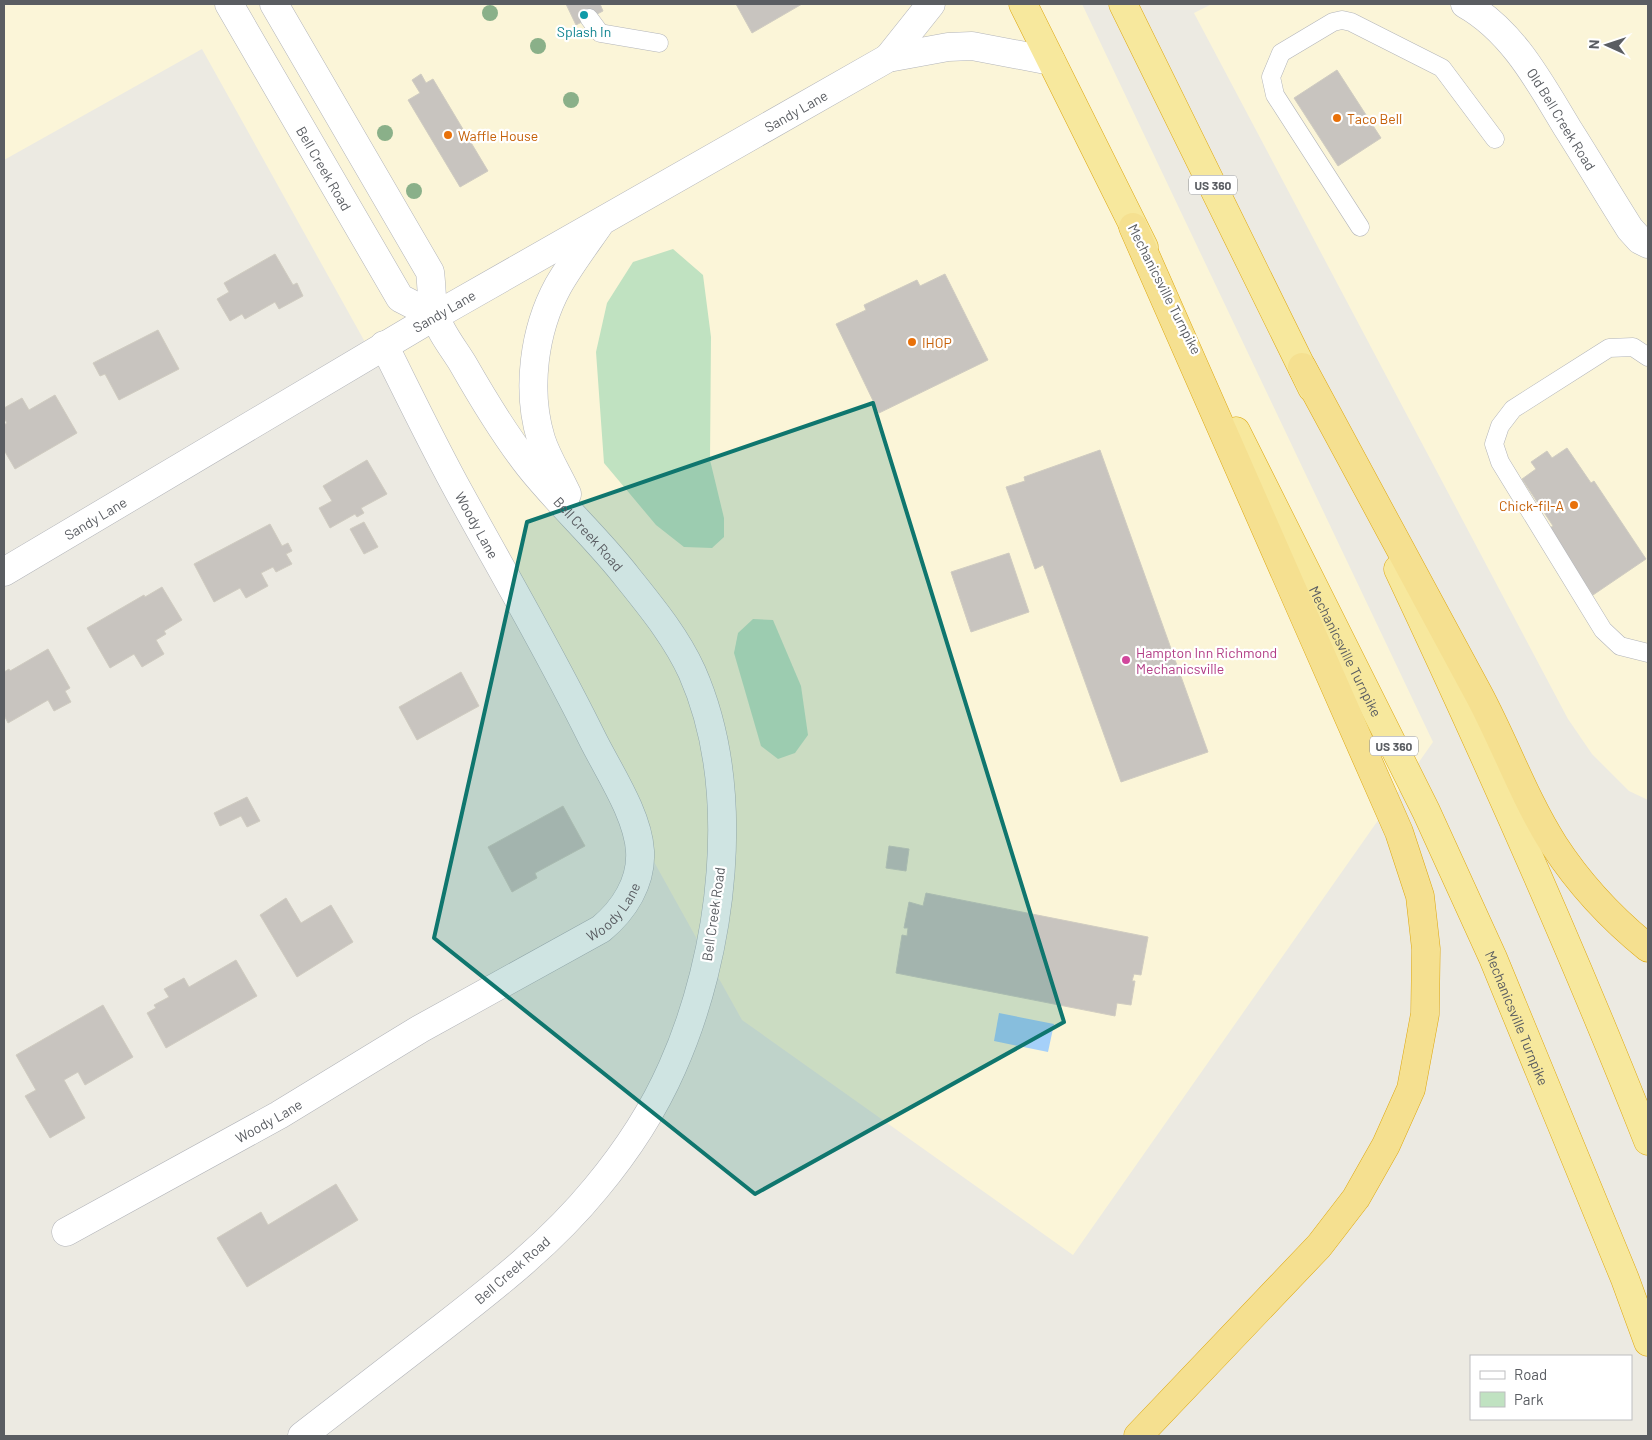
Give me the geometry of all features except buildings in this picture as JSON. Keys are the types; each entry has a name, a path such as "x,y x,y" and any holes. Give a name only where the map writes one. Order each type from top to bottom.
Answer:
{"highway":[{"name":"Mechanicsville Turnpike","path":"1023,4 1426,811 1493,958 1625,1279 1648,1342"},
{"name":"US 360","path":"1123,4 1302,367 1486,756 1590,996 1648,1140"},
{"path":"1133,226 1399,832 1420,896 1426,948 1425,1014 1411,1089 1386,1144 1356,1198 1319,1246 1138,1436"},
{"path":"1302,367 1486,708 1531,802 1554,844 1581,884 1618,924 1648,948"}],"street":[{"name":"Bell Creek Road","path":"229,4 400,298 435,316"},
{"name":"Bell Creek Road","path":"274,4 430,272 435,316 492,414 530,467 614,560 672,634 692,673 709,720 720,788 721,840 716,905 706,966 689,1025 671,1070 637,1133 595,1189 506,1278 302,1436"},
{"name":"Sandy Lane","path":"888,58 931,4"},
{"name":"Old Bell Creek Road","path":"1465,4 1478,11 1508,38 1534,73 1630,229 1640,240 1648,244"},
{"name":"Sandy Lane","path":"4,572 384,345 888,58 948,47 972,46 1052,61"},
{"path":"581,523 541,440 535,407 534,374 538,343 547,312 558,286 603,220"},
{"name":"Woody Lane","path":"66,1232 280,1115 420,1029 601,929 613,919 628,900 637,877 640,852 636,827 570,692 458,491 384,345"}],"lane":[{"path":"589,18 600,33 659,43"},
{"path":"1360,226 1275,95 1271,77 1281,53 1333,22 1351,22 1442,68 1495,140"},
{"path":"1648,357 1633,347 1609,348 1513,409 1500,426 1494,444 1500,462 1603,630 1620,646 1648,653"}],"highlighted area":[{"path":"873,403 1064,1022 755,1194 434,938 527,522"}],"shaded area":[{"path":"4,4 1082,4 1433,742 1073,1255 742,1020 202,49 4,160"},
{"path":"1212,4 1648,4 1648,800 1629,791 1592,754 1568,719 1194,13"}],"green space":[{"path":"673,249 703,275 711,337 710,460 724,518 724,537 712,548 684,547 656,525 604,463 596,352 607,303 633,262"},
{"path":"753,619 773,620 801,686 808,735 795,753 778,759 761,746 734,653 738,633"}],"water":[{"path":"999,1013 1054,1024 1048,1052 994,1041"}],"place":[{"name":"Splash In","path":"584,15"},
{"name":"Taco Bell","path":"1337,118"},
{"name":"Waffle House","path":"448,135"},
{"name":"IHOP","path":"912,342"},
{"name":"Chick-fil-A","path":"1574,505"},
{"name":"Hampton Inn Richmond Mechanicsville","path":"1126,660"}]}
